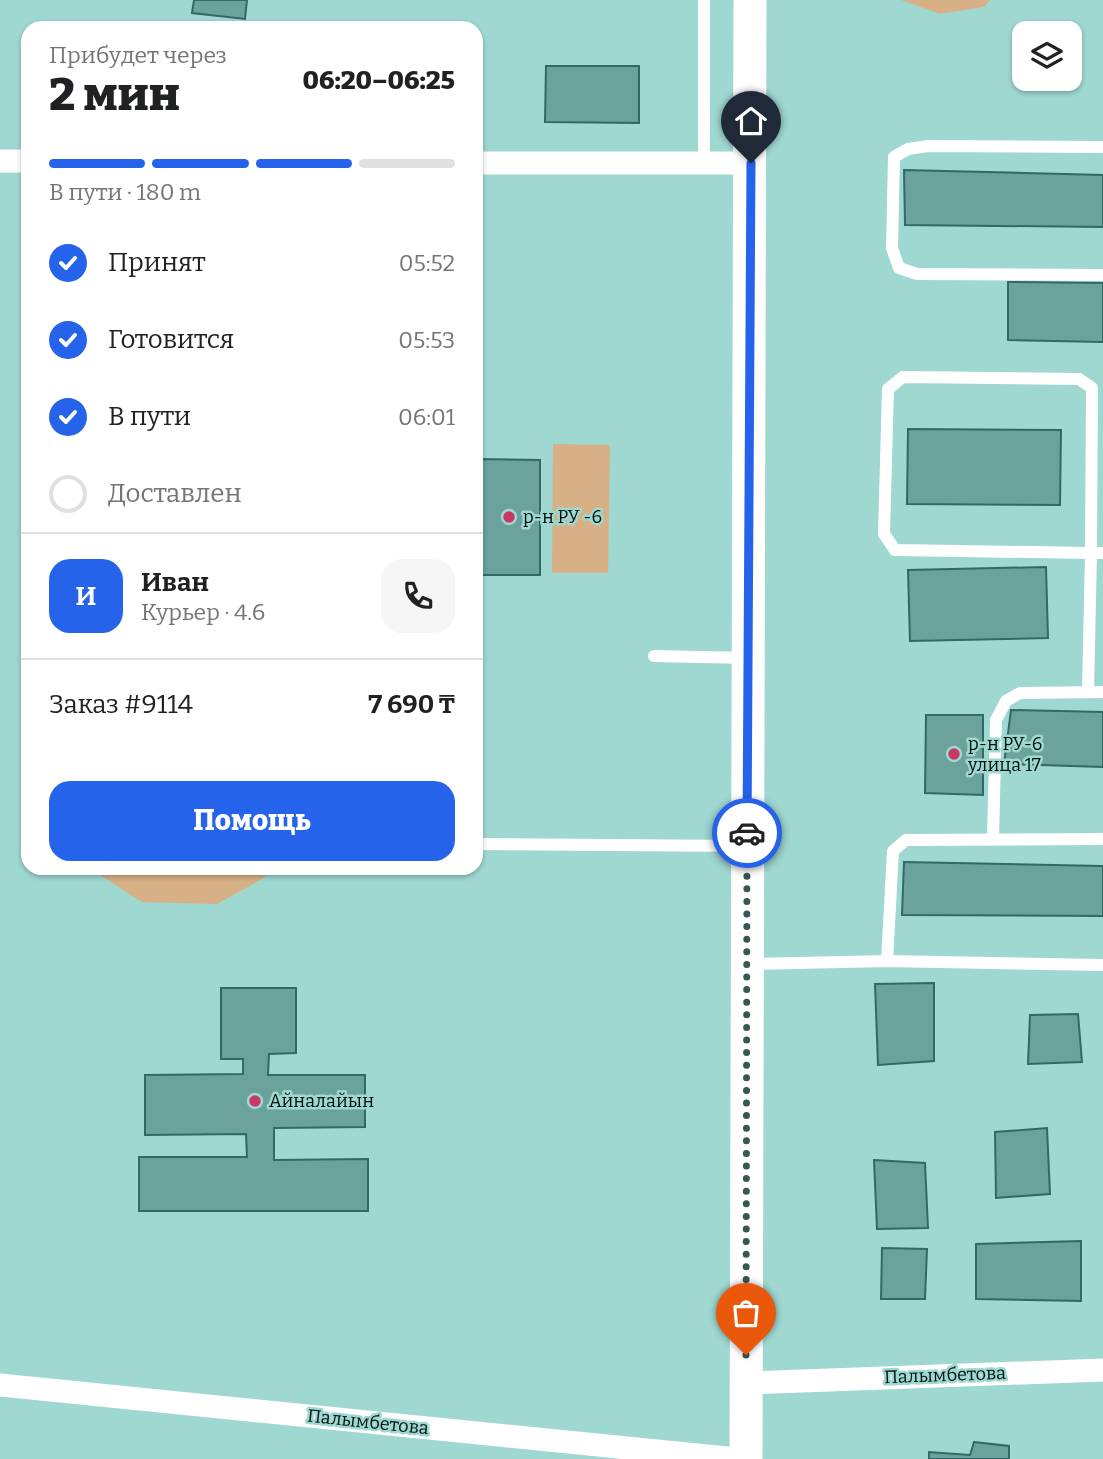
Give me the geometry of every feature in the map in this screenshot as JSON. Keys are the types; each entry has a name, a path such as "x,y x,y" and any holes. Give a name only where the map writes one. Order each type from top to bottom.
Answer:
{"main road":[{"path":"746,1459 750,0"}],"street":[{"path":"0,161 21,161"},
{"path":"483,163 751,163"},
{"name":"Палымбетова","path":"746,1383 1103,1370"},
{"name":"Палымбетова","path":"0,1385 737,1459"}],"lane":[{"path":"704,0 704,164"},
{"path":"1103,147 928,146 908,149 894,157 892,248 899,268 917,274 1103,275"},
{"path":"1088,692 1097,553 1097,403 1092,388 1079,379 903,377 888,389 884,534 895,550 1097,553"},
{"path":"654,656 747,658"},
{"path":"993,838 996,720 1006,701 1020,693 1103,692"},
{"path":"887,961 893,851 906,840 1103,838"},
{"path":"483,844 747,846"},
{"path":"747,964 887,961 1103,965"}],"shaded area":[{"path":"901,0 990,0 984,7 940,14"},
{"path":"553,444 610,445 608,573 552,573"},
{"path":"100,875 266,875 217,904 142,902"}],"building":[{"path":"194,0 247,0 245,19 192,13"},
{"path":"546,66 639,66 639,123 545,122"},
{"path":"904,170 1103,175 1103,227 905,225"},
{"path":"1008,282 1103,283 1103,342 1008,340"},
{"path":"908,429 1061,430 1060,505 907,504"},
{"name":"р-н РУ -6","path":"483,459 540,460 540,575 483,575"},
{"path":"1046,567 1048,638 910,641 908,570"},
{"path":"1011,710 1103,712 1103,767 1004,764"},
{"name":"р-н РУ-6 улица 17","path":"926,715 983,715 983,795 925,793"},
{"path":"904,862 1103,866 1103,916 902,915"},
{"path":"934,983 934,1061 878,1065 875,984"},
{"name":"Айналайын","path":"221,988 296,988 296,1053 269,1054 268,1075 365,1075 365,1127 274,1128 274,1160 368,1159 368,1211 139,1211 139,1157 247,1157 246,1134 145,1135 145,1075 243,1074 243,1059 221,1059"},
{"path":"1078,1014 1082,1062 1028,1064 1030,1015"},
{"path":"1047,1128 1050,1194 996,1198 995,1132"},
{"path":"874,1160 925,1163 928,1228 877,1229"},
{"path":"1081,1241 1081,1301 976,1299 976,1244"},
{"path":"882,1248 927,1249 925,1299 881,1299"},
{"path":"974,1442 1009,1446 1009,1459 929,1459 929,1452 970,1455"}],"way so far":[{"path":"746,1355 747,833"}],"place":[{"name":"р-н РУ -6","path":"509,517"},
{"name":"р-н РУ-6 улица 17","path":"954,754"},
{"name":"Айналайын","path":"255,1101"}],"route":[{"path":"747,833 751,163"}]}
